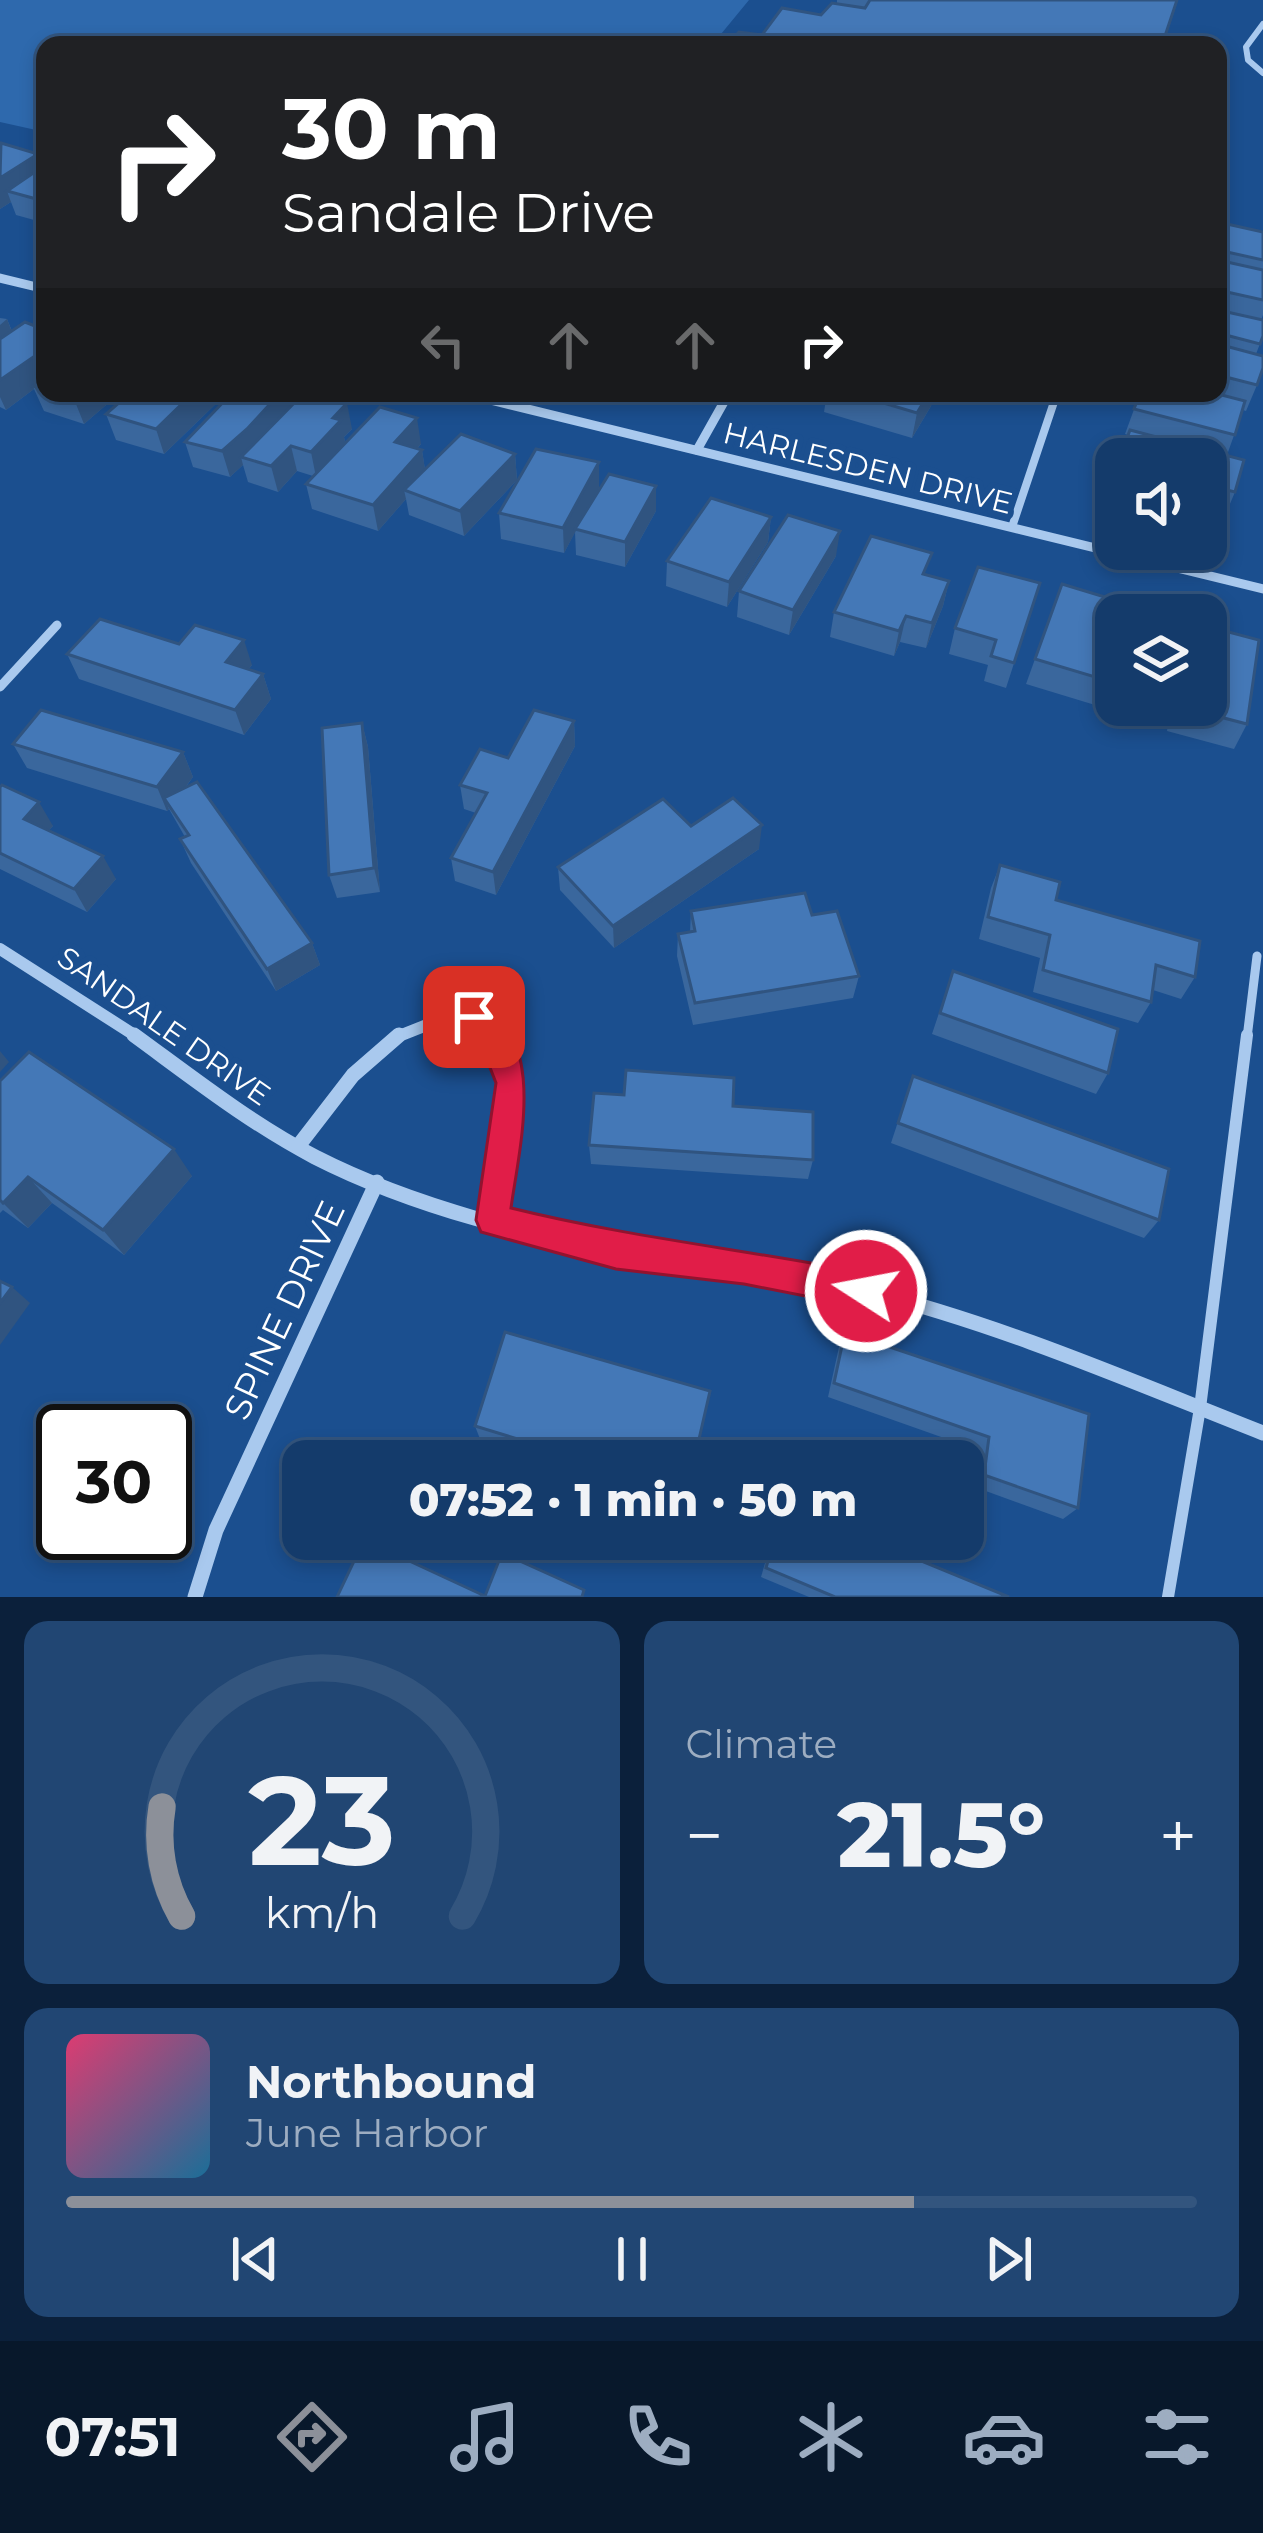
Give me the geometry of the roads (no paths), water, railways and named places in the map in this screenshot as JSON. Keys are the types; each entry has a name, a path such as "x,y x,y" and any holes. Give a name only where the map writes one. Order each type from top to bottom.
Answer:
{"street":[{"path":"0,278 36,287"},
{"name":"HARLESDEN DRIVE","path":"499,402 1263,589"},
{"path":"697,450 724,402"},
{"name":"SANDALE DRIVE","path":"0,949 74,990 252,1122 377,1182 493,1220 616,1251 744,1267 866,1291 988,1326 1263,1433"},
{"path":"298,1145 380,1046 414,1022 474,1017 490,1028 512,1083 493,1220"},
{"name":"SPINE DRIVE","path":"194,1597 216,1529 377,1182"}],"lane":[{"path":"1263,24 1246,46 1248,60 1263,74"},
{"path":"1012,527 1054,402"},
{"path":"0,687 57,625"},
{"path":"1168,1597 1200,1408 1257,956"}]}
